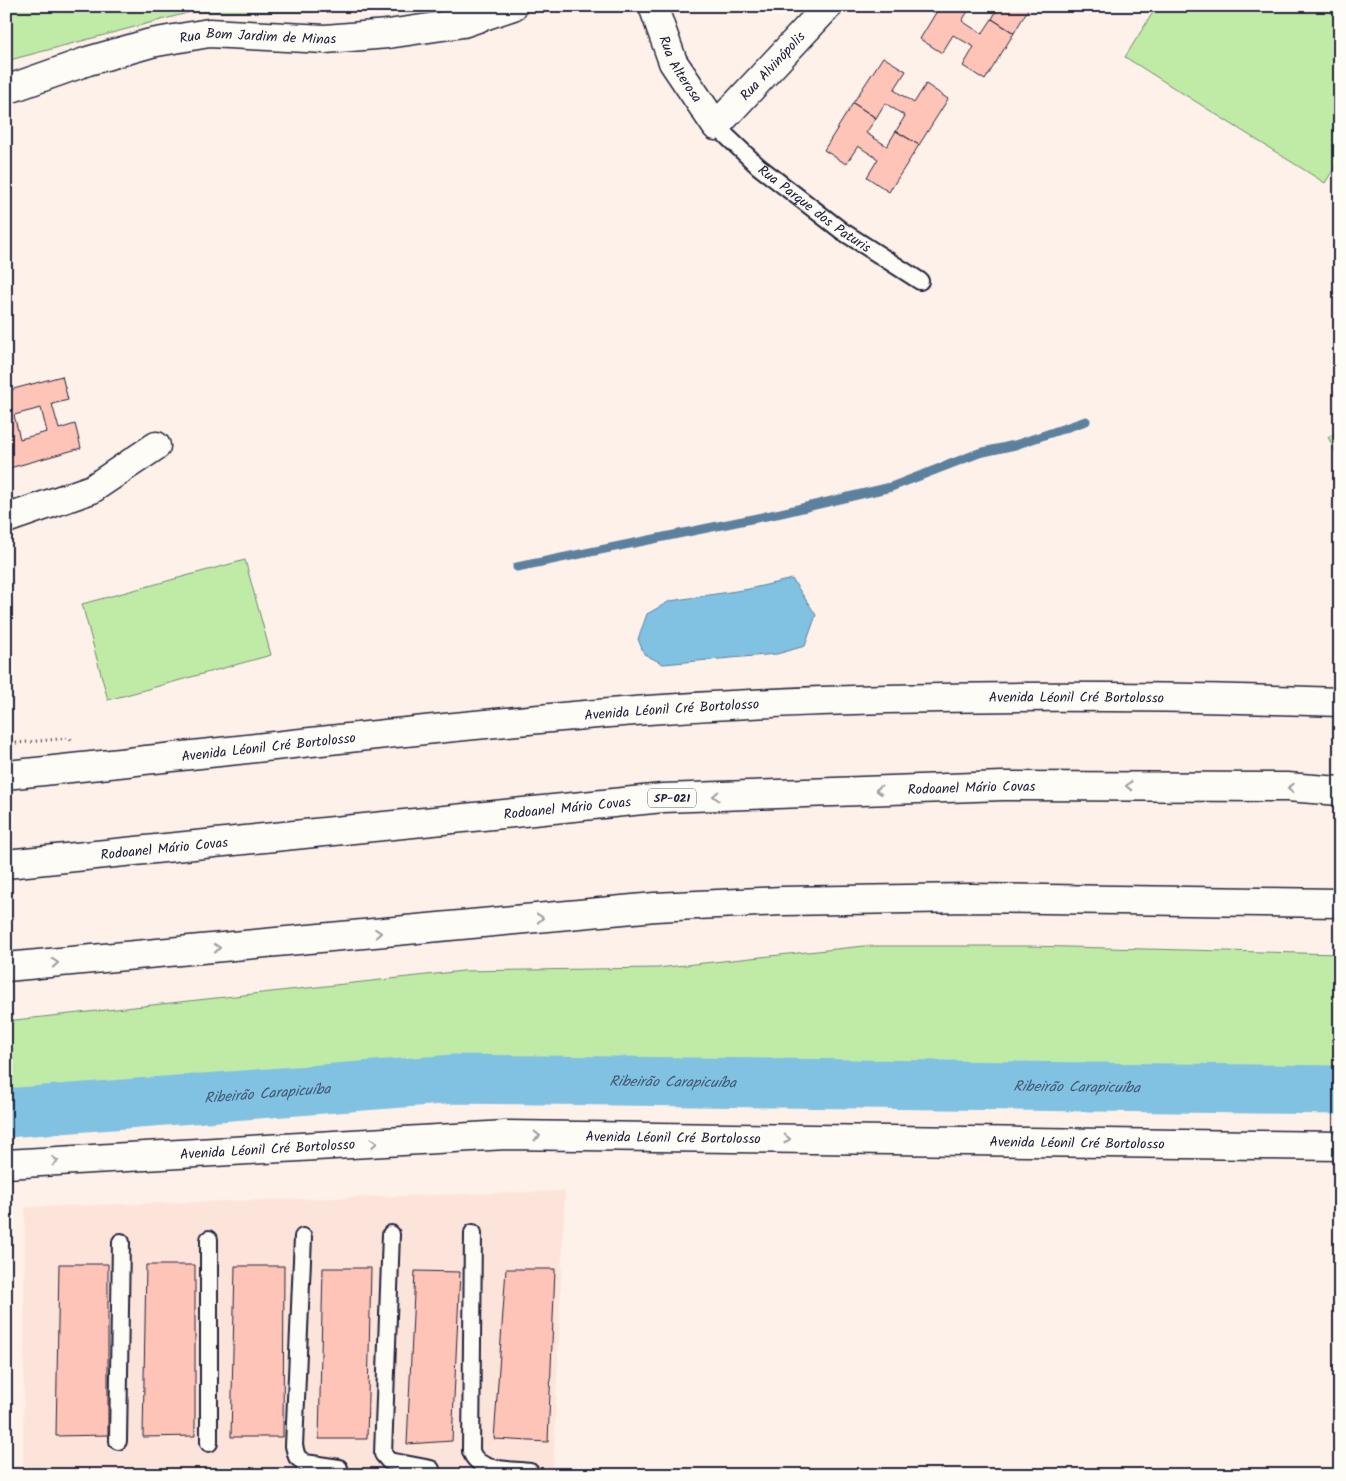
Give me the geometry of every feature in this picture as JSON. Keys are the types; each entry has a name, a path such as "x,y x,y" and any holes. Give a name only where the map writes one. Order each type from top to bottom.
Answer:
{"main road":[{"name":"Rua Bom Jardim de Minas","path":"6,90 88,60 142,45 209,32 325,39 388,34 463,23 513,6"},
{"name":"Rua Alterosa","path":"653,6 673,62 716,126"},
{"name":"Rua Alvinópolis","path":"716,126 828,6"},
{"path":"6,519 92,489 156,446"},
{"name":"Avenida Léonil Cré Bortolosso","path":"6,775 540,719 766,704 1005,696 1340,702"},
{"name":"Rodoanel Mário Covas","path":"6,864 663,798 1003,786 1287,787 1340,791"},
{"path":"6,967 655,907 782,901 970,898 1340,902"},
{"name":"Avenida Léonil Cré Bortolosso","path":"6,1164 506,1135 1340,1146"}],"lane":[{"name":"Rua Parque dos Paturis","path":"716,126 758,166 842,231 920,281"},
{"path":"474,1233 471,1451 474,1460 481,1466 530,1472"},
{"path":"391,1234 383,1454 389,1461 431,1469"},
{"path":"302,1237 294,1446 297,1457 305,1463 339,1468"},
{"path":"209,1239 209,1443"},
{"path":"118,1441 121,1242"}],"shaded area":[{"path":"565,1191 553,1475 23,1475 25,1207"}],"green space":[{"path":"6,6 341,6 315,12 191,12 6,61"},
{"path":"1157,6 1340,6 1340,159 1325,183 1125,57"},
{"path":"1340,431 1340,461 1328,437"},
{"path":"245,560 271,655 108,700 82,604"},
{"path":"864,946 1029,946 1340,954 1340,1070 936,1069 726,1064 6,1094 6,1021 463,971 657,968"}],"water":[{"path":"792,579 816,615 805,646 777,654 663,664 644,654 638,639 647,614 670,601 749,589"}],"building":[{"path":"940,6 971,6 962,21 982,34 992,19 1014,33 985,80 963,66 974,47 953,35 942,53 920,39"},
{"path":"999,6 1030,6 1014,33 992,19"},
{"path":"883,57 906,71 894,90 914,103 926,84 948,99 919,145 896,131 905,116 885,103 876,118 853,103"},
{"path":"853,103 876,118 866,133 887,146 896,131 919,145 889,192 867,177 878,159 858,146 846,164 824,150"},
{"path":"62,376 68,400 52,404 59,429 75,424 81,448 6,469 6,443 8,442 6,391","holes":["41,408 47,432 20,439 14,415"]},
{"path":"59,1264 108,1264 108,1435 56,1436"},
{"path":"146,1265 195,1265 195,1436 143,1437"},
{"path":"235,1266 284,1266 283,1437 231,1437"},
{"path":"323,1268 371,1268 367,1439 319,1439"},
{"path":"506,1269 555,1269 548,1442 494,1439"},
{"path":"415,1271 460,1272 452,1441 407,1444"}],"waterway":[{"path":"517,567 781,513 891,487 979,453 1015,445 1086,421"},
{"name":"Ribeirão Carapicuíba","path":"6,1113 455,1079 1340,1090"}]}
